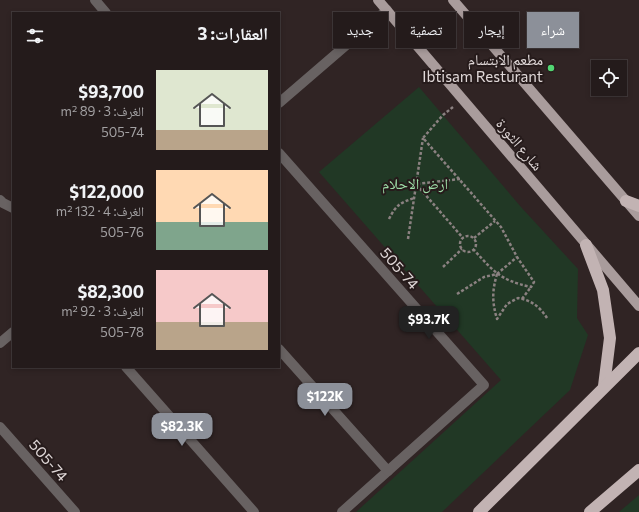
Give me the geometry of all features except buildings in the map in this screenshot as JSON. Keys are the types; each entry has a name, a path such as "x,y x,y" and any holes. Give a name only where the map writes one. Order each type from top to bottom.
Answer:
{"highway":[{"path":"626,201 639,206"},
{"path":"586,245 603,290 610,338 604,386"},
{"path":"479,512 604,386 639,353"},
{"path":"590,512 639,470"}],"main road":[{"name":"شارع الثورة","path":"378,0 639,306"},
{"path":"453,0 639,216"}],"street":[{"path":"95,0 105,12"},
{"path":"280,102 387,10"},
{"name":"505-74","path":"280,154 484,386 342,512"},
{"path":"0,200 12,208"},
{"path":"0,343 12,333"},
{"path":"280,350 388,471"},
{"path":"127,368 254,512"},
{"name":"505-74","path":"0,427 75,512"}],"path":[{"path":"408,238 423,138 443,115 463,100"},
{"path":"423,138 501,228 534,282 522,299"},
{"path":"416,184 460,180"},
{"path":"416,184 463,238"},
{"path":"389,219 400,203 414,198"},
{"path":"474,238 495,221"},
{"path":"474,238 468,236 463,238 460,242 460,247 464,251 469,252 474,250"},
{"path":"474,238 476,241 474,250"},
{"path":"443,267 462,249"},
{"path":"474,250 497,274 511,281 531,287"},
{"path":"457,294 484,277 497,274 518,257"},
{"path":"497,274 493,304 497,319 507,304 518,298 528,300 541,308 547,318"}],"green space":[{"name":"ارض الاحلام","path":"419,87 521,207 578,269 577,318 588,335 570,390 442,512 356,512 501,380 319,172"},
{"path":"639,495 639,512 619,512"}],"place":[{"name":"مطعم الابتسام Ibtisam Resturant","path":"551,68"}]}
